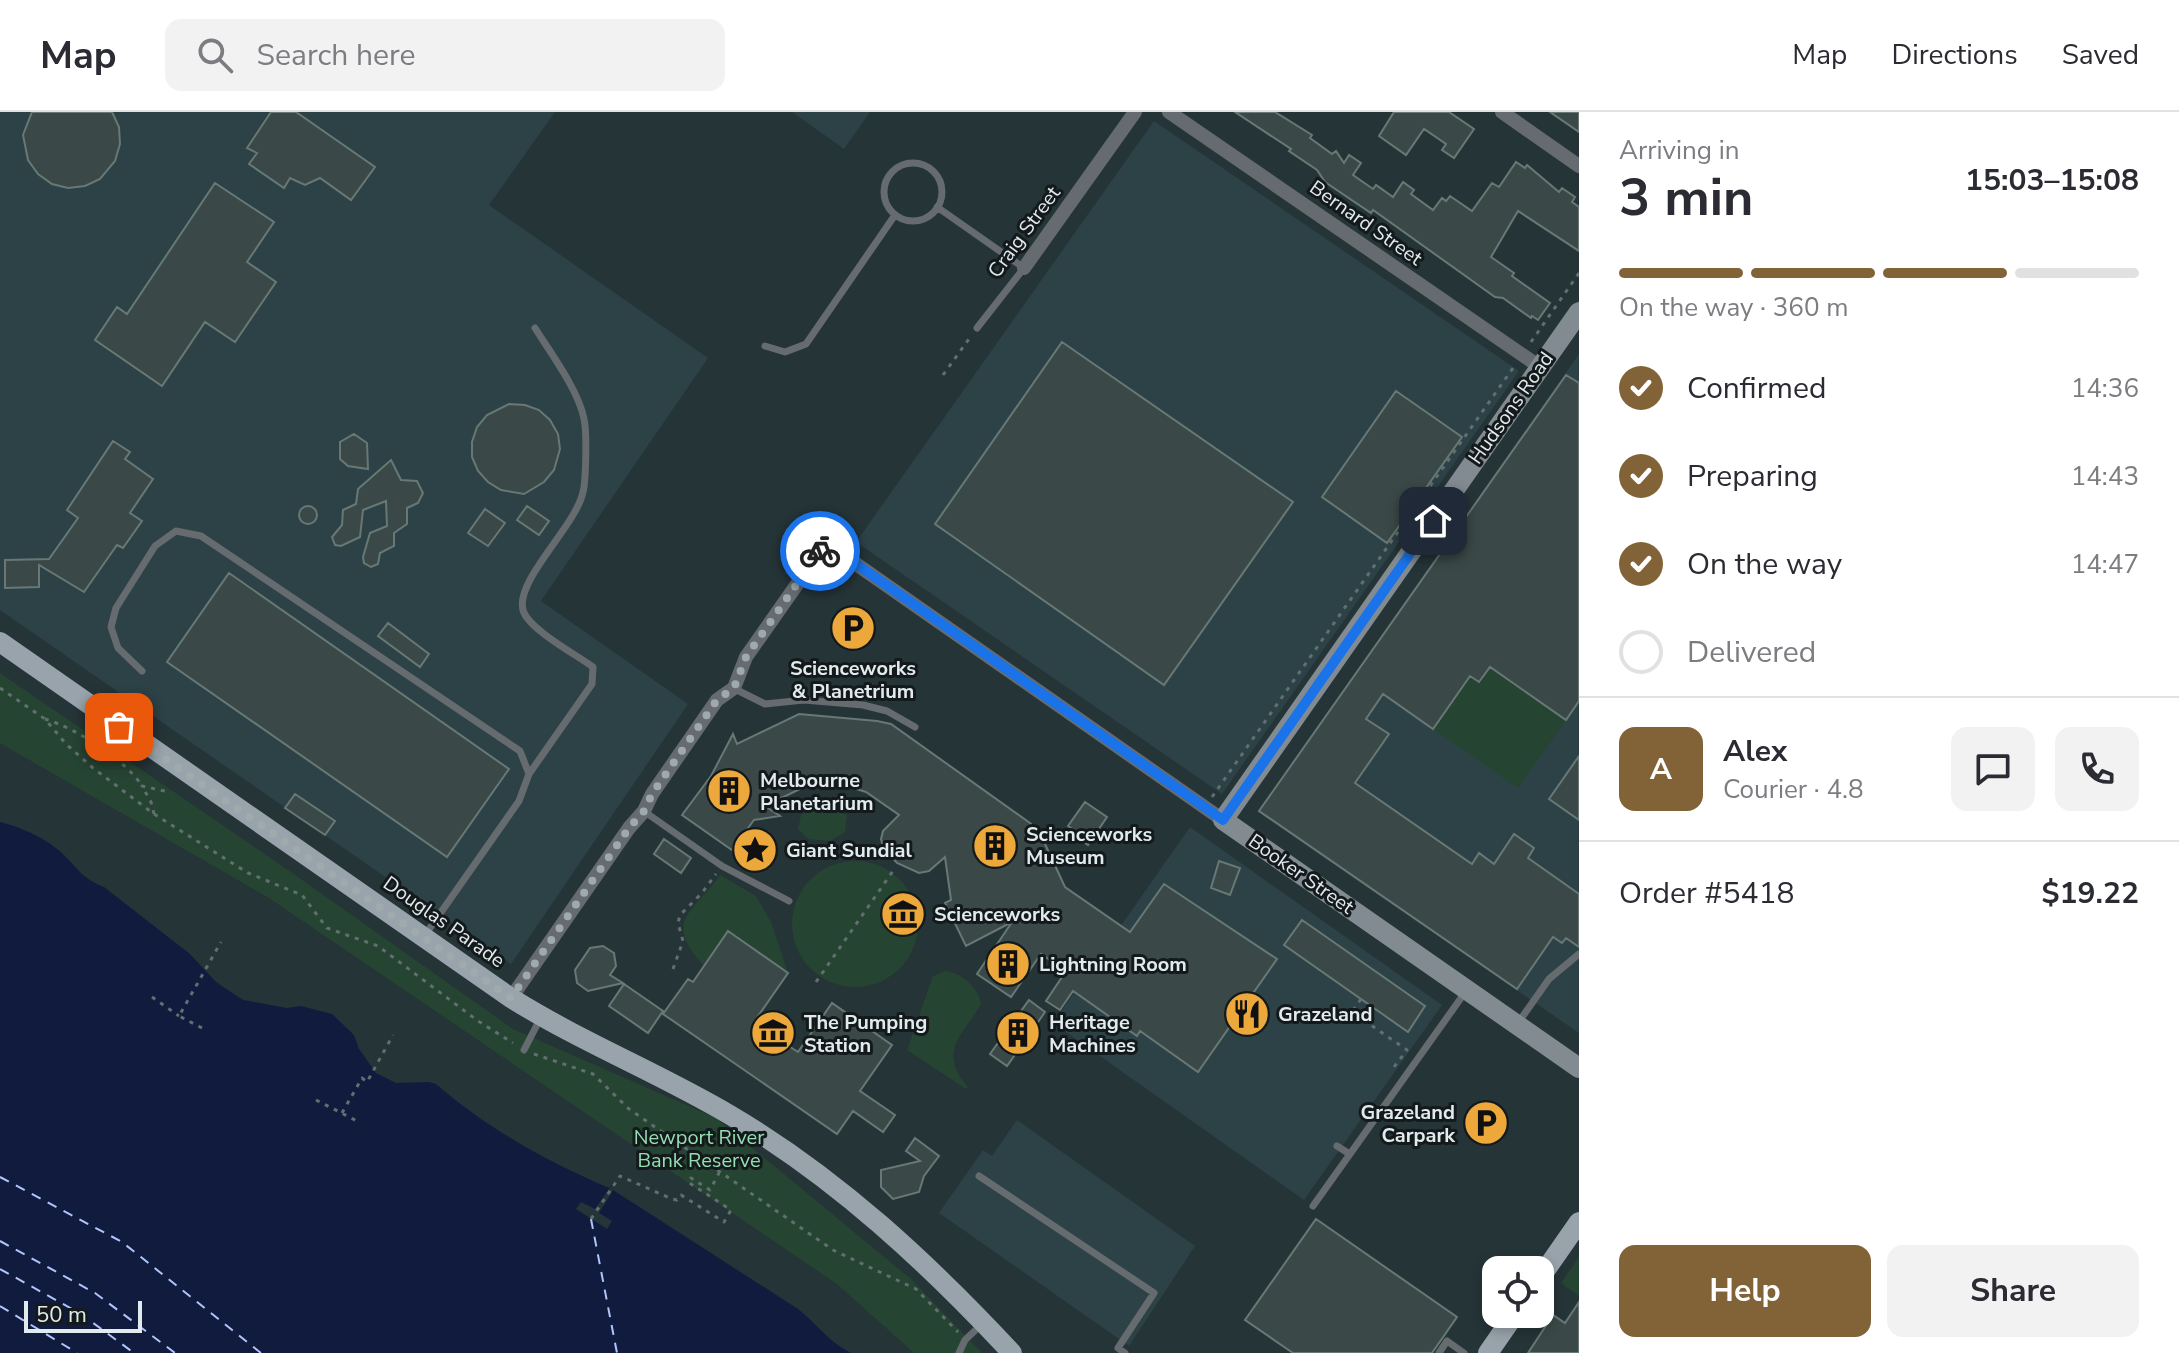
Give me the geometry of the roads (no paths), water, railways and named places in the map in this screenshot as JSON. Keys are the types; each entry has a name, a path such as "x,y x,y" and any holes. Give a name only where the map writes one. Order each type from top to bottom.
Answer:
{"main road":[{"name":"Douglas Parade","path":"0,642 511,998 541,1017 731,1115 781,1147 878,1222 934,1271 1012,1353"},
{"path":"1554,1258 1579,1222"},
{"path":"1488,1353 1505,1328"}],"street":[{"name":"Craig Street","path":"1024,268 1135,112"},
{"name":"Bernard Street","path":"1169,112 1540,367"},
{"path":"1502,112 1579,166"},
{"name":"Hudsons Road","path":"1223,820 1579,312"},
{"name":"Booker Street","path":"734,688 746,657 826,543 1579,1068"},
{"path":"511,998 644,811 652,794 717,700 734,688"}],"lane":[{"path":"908,163 926,166 939,180 941,198 937,207 922,219 913,221 895,215 885,199 886,180 899,166 908,163"},
{"path":"937,207 1024,268"},
{"path":"765,346 785,352 806,344 895,215"},
{"name":"Craig Street","path":"977,328 1024,268"},
{"path":"424,937 519,801 529,774 592,684 593,667 535,626 523,611 524,590 571,518 583,493 584,419 570,384 535,328"},
{"path":"142,671 118,648 111,627 116,608 155,546 176,531 201,536 520,751 529,774"},
{"path":"734,688 765,704 804,700 863,705 887,711 915,727"},
{"path":"644,811 722,866 789,901"},
{"path":"1517,1025 1549,979 1579,954"},
{"path":"1313,1206 1467,990"},
{"path":"524,1050 541,1017"},
{"path":"1337,1146 1348,1153"},
{"path":"979,1176 1154,1293 1118,1348 1125,1353"},
{"path":"959,1353 965,1340 984,1323"},
{"path":"1439,1353 1447,1341 1464,1353"}],"water":[{"path":"0,822 25,830 50,844 86,877 104,887 190,954 216,982 243,1000 287,1008 301,1006 332,1014 354,1035 359,1049 376,1073 396,1083 436,1084 497,1130 540,1155 609,1188 614,1182 617,1184 613,1190 798,1309 851,1353 0,1353"}],"place":[{"name":"Scienceworks & Planetrium","path":"853,628"},
{"name":"Melbourne Planetarium","path":"729,791"},
{"name":"Scienceworks Museum","path":"995,846"},
{"name":"Giant Sundial","path":"755,850"},
{"name":"Scienceworks","path":"903,914"},
{"name":"Lightning Room","path":"1008,964"},
{"name":"Grazeland","path":"1247,1014"},
{"name":"The Pumping Station","path":"773,1033"},
{"name":"Heritage Machines","path":"1018,1033"},
{"name":"Grazeland Carpark","path":"1486,1123"}],"park label":[{"name":"Newport River Bank Reserve","path":"699,1148"}]}
